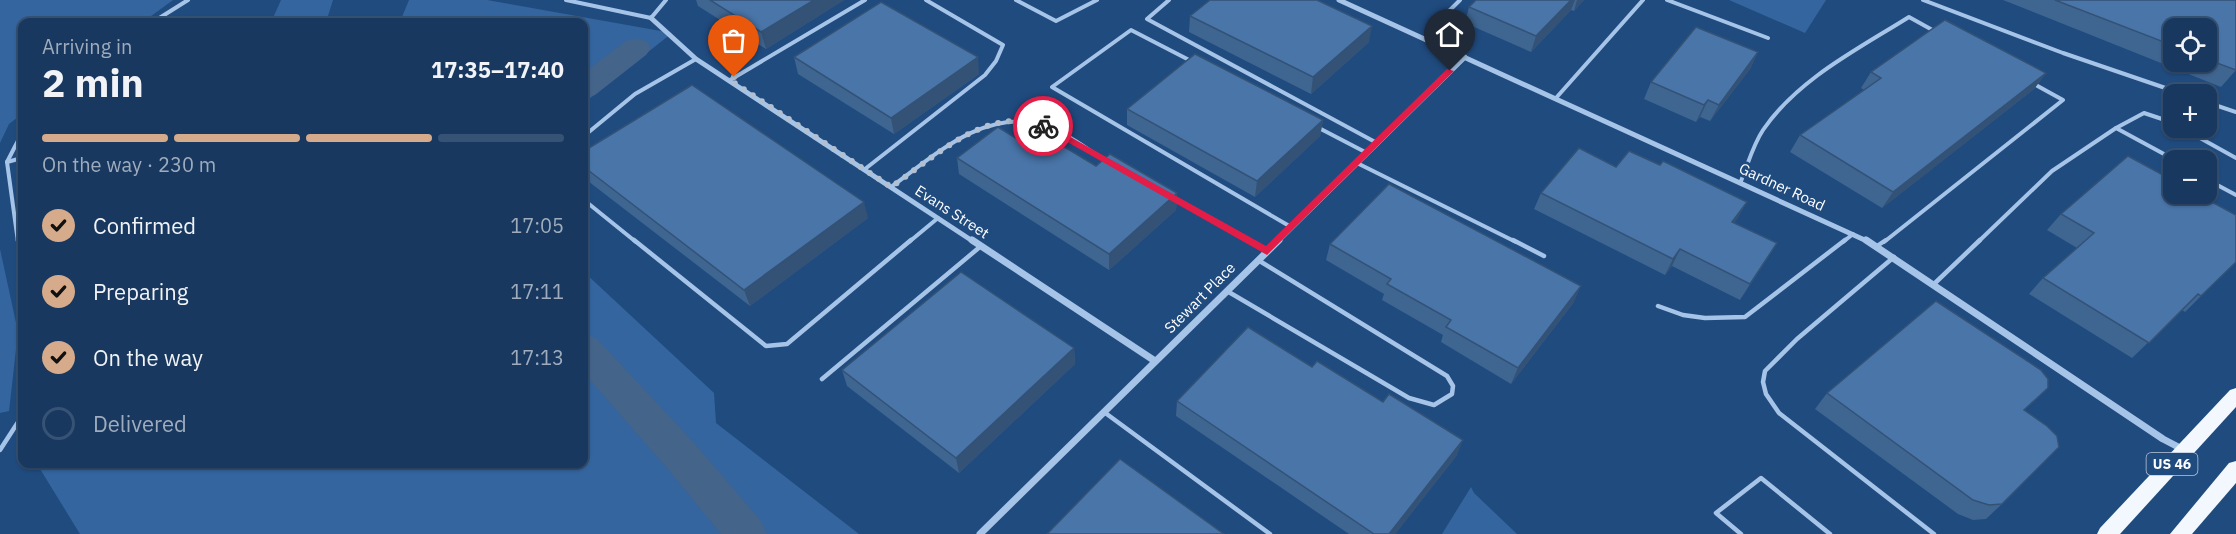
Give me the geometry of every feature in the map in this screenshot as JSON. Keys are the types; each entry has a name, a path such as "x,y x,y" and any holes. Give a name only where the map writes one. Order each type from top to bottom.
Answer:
{"highway":[{"name":"US 46","path":"2107,534 2236,394"},
{"path":"2180,534 2236,469"}],"street":[{"name":"Gardner Road","path":"1339,0 1741,181 1877,246 2184,451"},
{"path":"1353,6 1360,0"},
{"name":"Evans Street","path":"651,18 696,59 1155,361"},
{"name":"Stewart Place","path":"980,534 1465,57"}],"lane":[{"path":"159,18 188,0"},
{"path":"566,0 651,18 666,0"},
{"path":"730,80 865,0"},
{"path":"865,169 985,75 996,61 1003,45 926,0"},
{"path":"1016,0 1056,21 1096,1"},
{"path":"1169,0 1147,19 1377,143"},
{"path":"1435,43 1449,11 1460,0"},
{"path":"1556,98 1643,0"},
{"path":"1667,0 1768,38"},
{"path":"1923,0 2062,53 2163,87"},
{"path":"1741,181 1761,132 1772,117 1836,63 1909,17 1940,34"},
{"path":"1203,68 1131,30 1052,87 1291,227"},
{"path":"588,132 635,93 696,59"},
{"path":"1877,246 1898,233 2063,100 2032,83"},
{"path":"2217,106 2236,112"},
{"path":"1934,284 2052,171 2139,112 2152,113 2163,118"},
{"path":"891,187 977,128 994,123 1041,125 1113,165"},
{"path":"1316,127 1367,153"},
{"path":"2116,128 2163,153"},
{"path":"2200,138 2236,158"},
{"path":"18,141 7,162 18,239"},
{"path":"7,162 18,159"},
{"path":"1357,163 1544,256"},
{"path":"2217,184 2236,195"},
{"path":"1164,194 1267,251"},
{"path":"588,203 766,346 777,347 787,344 938,218"},
{"path":"1658,306 1683,315 1705,318 1745,317 1853,234"},
{"path":"822,379 981,246"},
{"path":"1894,257 1797,339 1765,371 1763,382 1766,394 1779,413 1934,534"},
{"path":"1227,291 1409,398 1434,405 1452,394 1453,386 1447,376 1258,260"},
{"path":"1104,412 1270,534"},
{"path":"0,450 18,422"},
{"path":"1741,534 1716,513 1761,478 1830,534"}],"shaded area":[{"path":"0,0 173,0 148,18 18,18 18,117 9,124 0,143"},
{"path":"281,0 333,0 327,18 273,18"},
{"path":"409,0 487,0 588,18 402,18"},
{"path":"1729,0 1826,0 1805,33"},
{"path":"588,18 672,33 588,100"},
{"path":"0,249 18,332 9,411 0,413"},
{"path":"588,276 714,393 716,423 859,534 80,534 39,468 588,468"},
{"path":"1471,487 1474,493 1517,534 1442,534"}],"building":[{"path":"710,0 814,0 761,32"},
{"path":"1210,0 1317,0 1372,26 1313,77 1190,16"},
{"path":"1476,0 1571,0 1536,36 1469,7"},
{"path":"2055,0 2236,0 2236,70 2217,63 2217,18 2163,18 2163,42"},
{"path":"881,2 978,57 891,118 794,57"},
{"path":"1945,20 2046,73 1893,192 1800,135 1881,78 1871,72"},
{"path":"1696,27 1758,52 1719,105 1708,100 1704,105 1651,82"},
{"path":"1195,54 1323,120 1257,181 1127,109"},
{"path":"692,85 864,202 744,290 588,170 588,149"},
{"path":"998,127 1033,149 1048,137 1096,166 1110,154 1177,193 1109,254 957,158"},
{"path":"1579,148 1616,167 1629,151 1660,165 1663,161 1747,202 1732,222 1777,243 1750,284 1680,249 1673,259 1541,193"},
{"path":"2128,156 2163,175 2163,204 2216,204 2236,215 2236,262 2201,296 2198,294 2149,343 2043,278 2094,233 2061,214"},
{"path":"1389,184 1581,286 1518,368 1446,327 1451,320 1387,284 1391,279 1330,244"},
{"path":"961,272 1074,348 956,458 842,370"},
{"path":"1936,301 2041,370 2048,379 2048,388 2024,410 2057,436 2059,447 2002,504 1989,505 1973,500 1827,393"},
{"path":"1248,327 1312,367 1317,361 1383,402 1389,394 1463,440 1389,534 1374,534 1177,401"},
{"path":"1120,459 1224,534 1047,534"}],"waterway":[{"path":"588,85 636,48"},
{"path":"588,353 682,457 746,534"}],"way so far":[{"path":"734,77 730,80 891,187 977,128 994,123 1013,122 1028,122 1043,126"}],"route":[{"path":"1043,126 1267,251 1450,71"}]}
